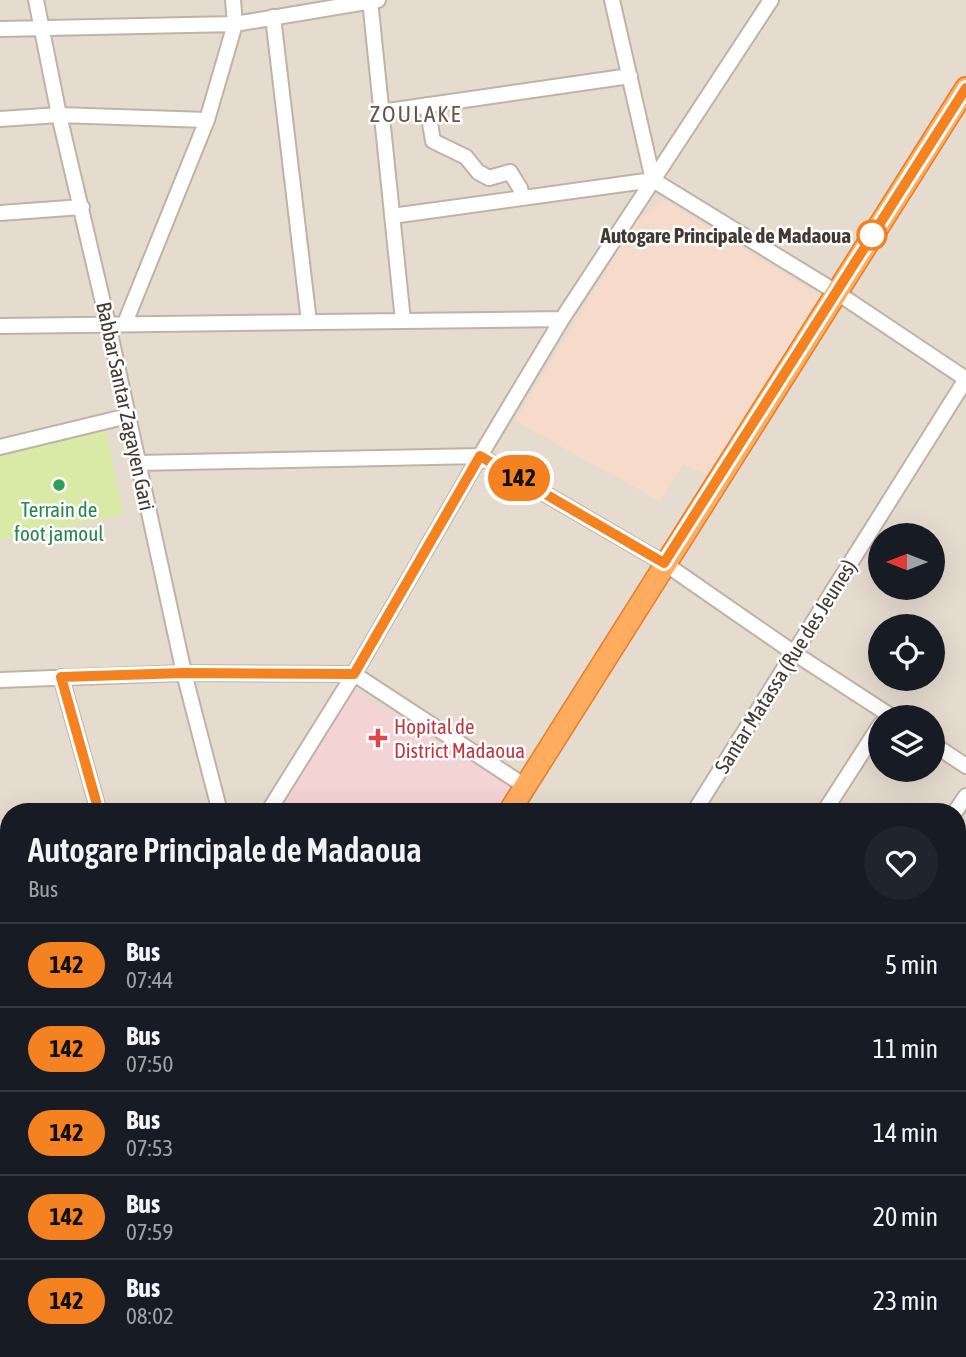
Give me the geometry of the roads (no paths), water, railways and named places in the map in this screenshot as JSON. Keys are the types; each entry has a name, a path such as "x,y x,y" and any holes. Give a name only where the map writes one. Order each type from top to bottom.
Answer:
{"highway":[{"path":"515,803 966,88"}],"street":[{"name":"Babbar Santar Zagayen Gari","path":"36,0 59,115 82,207 184,673 218,803"},
{"path":"125,323 207,120 235,24 233,0"},
{"path":"0,29 235,24 373,0 403,321"},
{"path":"612,0 653,180"},
{"path":"274,803 354,674 562,319 771,0"},
{"path":"273,17 309,321"},
{"path":"382,112 630,76"},
{"path":"427,105 433,141 466,157 478,172 489,177 509,172 520,188 522,198"},
{"path":"0,119 59,115 207,120"},
{"path":"392,216 653,180 836,292 966,379"},
{"path":"0,213 82,207"},
{"path":"0,326 562,319"},
{"name":"Santar Matassa (Rue des Jeunes)","path":"700,803 966,379"},
{"path":"0,447 128,416"},
{"path":"138,464 480,456 664,563 868,706"},
{"path":"0,680 184,673 354,674 525,786"},
{"path":"61,677 96,803"},
{"path":"830,803 868,747"},
{"path":"945,752 966,766"}],"place":[{"name":"Autogare Principale de Madaoua","path":"872,235"},
{"name":"Terrain de foot jamoul","path":"59,485"},
{"name":"Hopital de District Madaoua","path":"378,738"}],"district":[{"name":"ZOULAKE","path":"416,114"}]}
